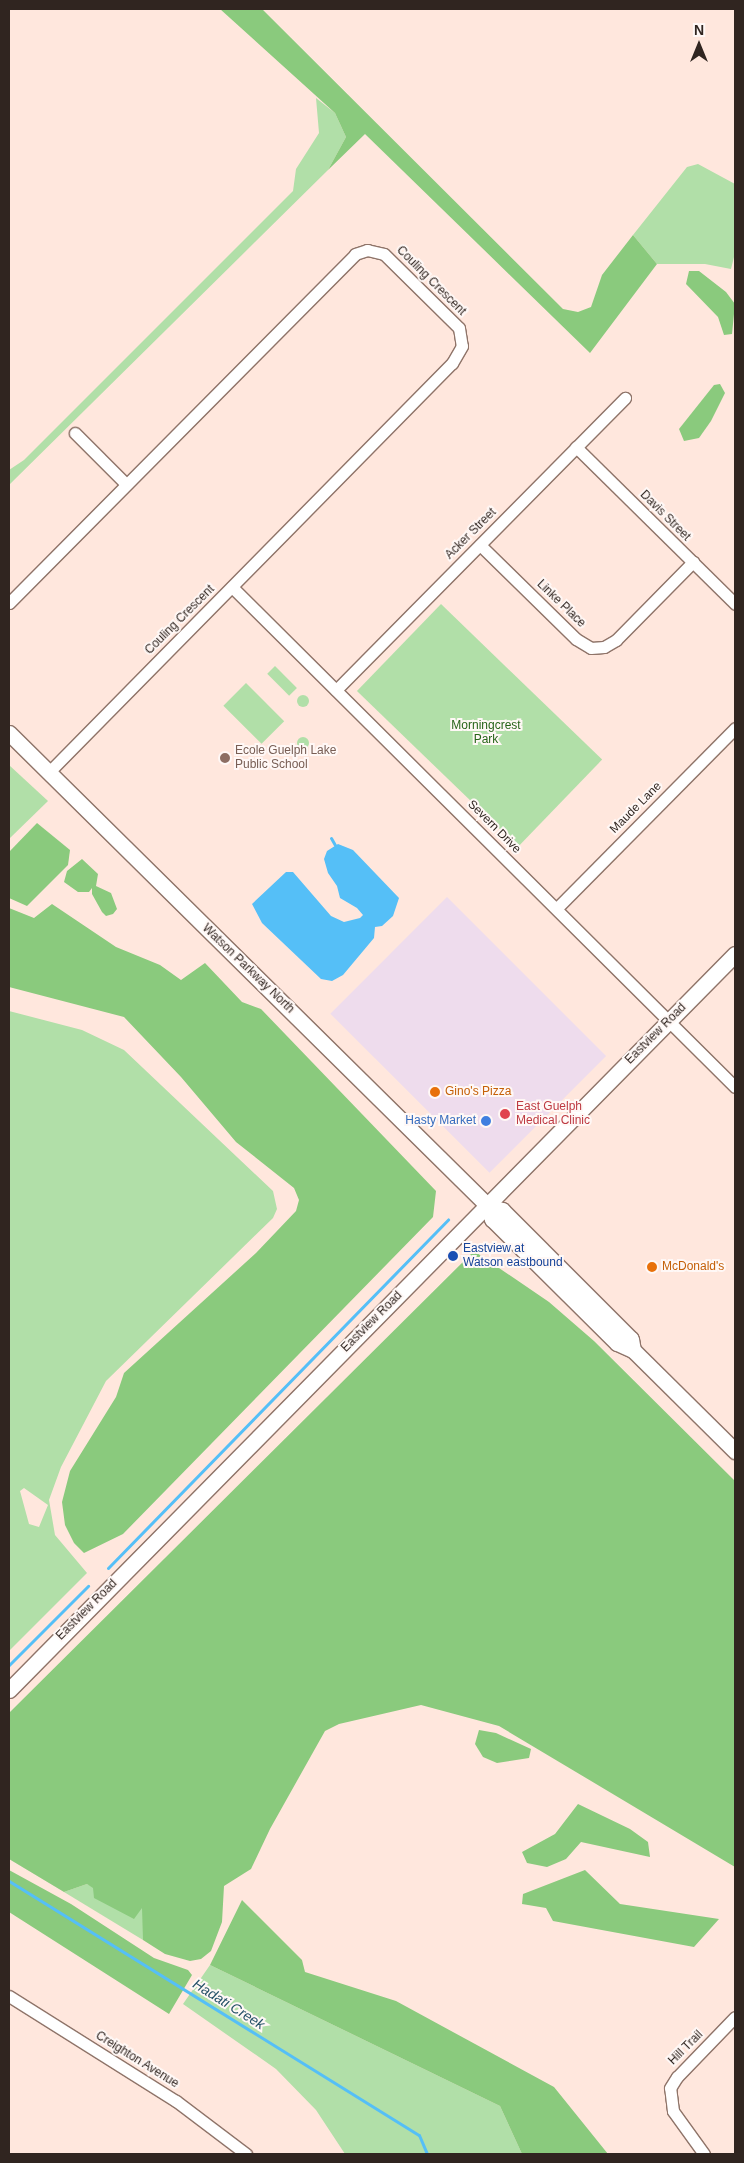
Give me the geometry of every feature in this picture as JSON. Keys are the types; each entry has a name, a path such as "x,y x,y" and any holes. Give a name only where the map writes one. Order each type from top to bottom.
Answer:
{"street":[{"name":"Couling Crescent","path":"9,603 349,259 367,250 380,252 390,259 455,323 461,334 460,352 49,772"},
{"name":"Acker Street","path":"336,690 625,398"},
{"path":"75,433 126,484"},
{"name":"Davis Street","path":"576,447 735,604"},
{"name":"Linke Place","path":"480,544 576,639 591,648 604,646 616,640 693,562"},
{"name":"Severn Drive","path":"232,587 735,1087"},
{"name":"Maude Lane","path":"557,908 735,728"},
{"name":"Watson Parkway North","path":"9,732 488,1206 492,1220 617,1343 633,1350 735,1451"},
{"name":"Eastview Road","path":"9,1690 735,954"},
{"name":"Creighton Avenue","path":"9,1996 176,2101 246,2154"},
{"name":"Hill Trail","path":"704,2154 673,2111 670,2088 677,2077 735,2018"}],"shaded area":[{"path":"447,897 606,1056 489,1173 330,1014"}],"green space":[{"path":"220,9 262,9 563,309 578,312 591,307 602,275 633,235 657,264 590,353 365,134 328,170 346,137 335,113"},
{"path":"316,98 335,113 346,137 328,170 9,485 9,470 24,460 293,191 296,169 319,133"},
{"path":"698,164 735,184 735,253 731,269 705,264 657,264 633,235 687,167"},
{"path":"689,271 699,271 726,292 735,304 732,334 724,335 718,317 686,284"},
{"path":"720,384 725,393 711,421 699,438 684,441 679,429 714,385"},
{"name":"Morningcrest Park","path":"441,604 602,760 518,847 357,691"},
{"path":"275,666 297,688 289,696 267,674"},
{"path":"246,683 284,721 262,744 223,706"},
{"path":"301,695 305,695 309,701 305,707 301,707 297,703 297,699"},
{"path":"301,737 305,737 309,743 305,749 301,749 297,745 297,741"},
{"path":"9,765 48,801 9,839"},
{"path":"37,823 70,850 68,865 27,906 9,898 9,852"},
{"path":"82,859 98,874 96,886 111,893 117,909 113,914 106,916 102,912 92,894 92,888 89,892 78,892 64,882 67,871"},
{"path":"52,904 116,947 160,965 181,980 205,963 242,1002 261,1009 436,1191 433,1217 123,1534 84,1553 74,1543 65,1525 62,1502 70,1471 116,1397 124,1373 256,1253 296,1211 299,1200 294,1188 236,1142 181,1077 124,1017 9,987 9,908 34,918"},
{"path":"9,1011 82,1030 124,1050 273,1191 277,1209 273,1218 106,1381 61,1467 49,1500 55,1535 87,1573 9,1651","holes":["24,1488 48,1505 39,1527 29,1524 20,1491"]},
{"path":"474,1251 549,1302 594,1341 735,1481 735,1867 499,1726 421,1705 339,1724 325,1731 270,1829 251,1869 224,1886 222,1922 211,1951 201,1959 190,1961 165,1954 143,1940 142,1908 134,1919 94,1898 93,1888 87,1884 64,1892 9,1859 9,1713"},
{"path":"479,1730 496,1733 531,1749 529,1758 497,1763 483,1757 475,1744"},
{"path":"578,1804 630,1829 648,1842 650,1857 581,1842 566,1859 547,1867 527,1863 522,1852 555,1834"},
{"path":"9,1870 71,1904 154,1958 188,1970 192,1975 169,2014 9,1912"},
{"path":"585,1870 620,1904 719,1919 694,1947 553,1921 546,1908 522,1904 523,1894"},
{"path":"87,1884 143,1907 143,1940 64,1892"},
{"path":"242,1900 302,1960 305,1972 396,2001 554,2087 608,2154 522,2154 500,2106 210,1965"},
{"path":"210,1965 500,2106 522,2154 345,2154 316,2110 276,2069 183,2004"}],"water":[{"path":"338,844 353,850 399,898 393,916 382,926 375,927 374,938 343,975 332,981 321,979 262,923 252,904 286,872 293,872 331,916 344,922 360,918 363,915 357,908 340,898 337,886 328,873 324,859 327,851"}],"waterway":[{"path":"331,838 335,845"},
{"path":"108,1568 448,1219"},
{"path":"9,1665 88,1586"},
{"name":"Hadati Creek","path":"9,1881 419,2135 427,2154"}],"place":[{"name":"Ecole Guelph Lake Public School","path":"225,758"},
{"name":"Gino's Pizza","path":"435,1092"},
{"name":"East Guelph Medical Clinic","path":"505,1114"},
{"name":"Hasty Market","path":"486,1121"},
{"name":"Eastview at Watson eastbound","path":"453,1256"},
{"name":"McDonald's","path":"652,1267"}]}
